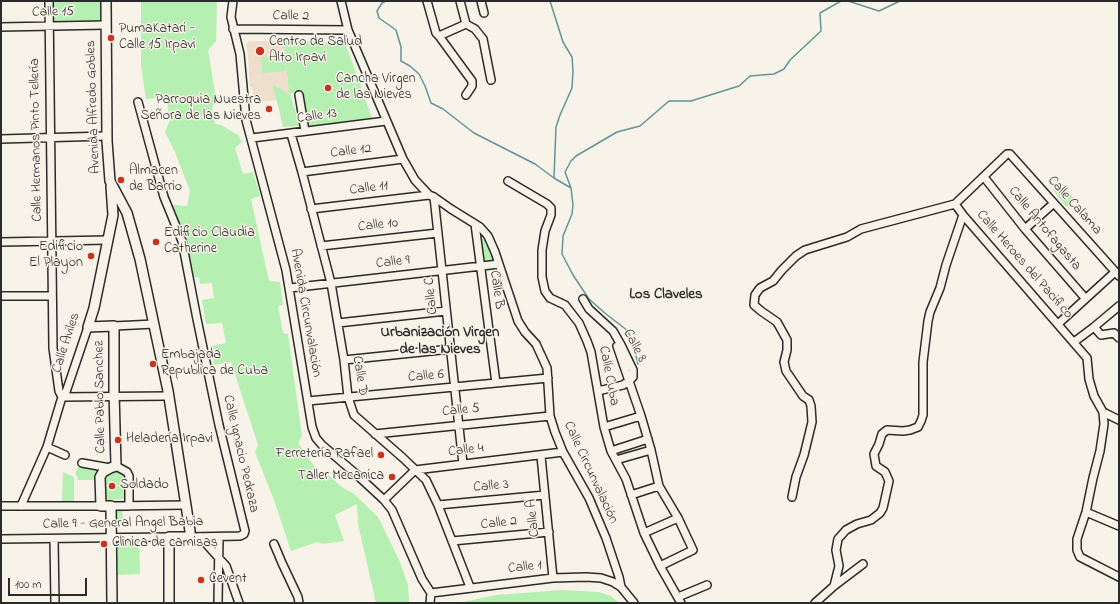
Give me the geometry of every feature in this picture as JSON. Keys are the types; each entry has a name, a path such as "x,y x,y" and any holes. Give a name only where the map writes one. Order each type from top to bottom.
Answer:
{"main road":[{"name":"Avenida Alfredo Gobles","path":"106,1 110,181 128,213 140,259 168,396 190,537"},
{"name":"Calle Aviles","path":"88,326 94,308 113,215 110,181"},
{"path":"113,215 120,210 124,210 128,213"},
{"path":"88,326 114,326"},
{"name":"Calle Pablo Sanchez","path":"101,506 100,477 103,472 113,467 114,326"},
{"path":"101,506 112,506 112,603"},
{"path":"169,537 169,603"},
{"name":"Calle 9 - General Angel Babia","path":"169,537 190,537"}],"street":[{"name":"Calle Hermanos Pinto Tellería","path":"49,1 53,348 59,391 62,397"},
{"name":"Avenida Circunvalación","path":"233,1 231,17 240,54 246,120 252,138 290,288 312,428 316,438 322,445 356,474 384,500 392,510 422,579 431,593"},
{"name":"Calle Circunvalación","path":"341,1 348,30 386,121 403,159 415,180 432,196 480,227 488,236 518,321 525,332 536,344 546,368 550,416 563,452 589,498 606,538 621,587"},
{"path":"427,1 436,33 440,36 472,81 472,86 466,95"},
{"path":"460,1 466,24 475,29 483,39 491,80"},
{"path":"481,1 484,13"},
{"path":"440,36 466,24"},
{"name":"Calle 15","path":"1,27 106,26"},
{"name":"Calle 2","path":"233,29 348,30"},
{"path":"299,95 305,131"},
{"name":"Calle Ignacio Pedraza","path":"138,102 164,197 182,241 219,425 245,531 244,534"},
{"name":"Calle 13","path":"252,138 386,121"},
{"name":"Calle D","path":"290,134 302,172 331,283 344,360 348,397 354,415 426,480 438,505 470,587"},
{"path":"1,139 108,136"},
{"name":"Calle Calama","path":"984,177 1007,154 1010,154 1117,274"},
{"name":"Calle 12","path":"302,172 403,159"},
{"path":"792,497 796,477 804,455 812,422 812,406 809,400 803,396 786,371 784,362 787,350 787,340 777,322 754,305 755,295 760,288 773,281 796,256 805,250 847,237 861,229 955,204 984,177"},
{"name":"Calle Antofagasta","path":"984,177 1025,228 1085,298"},
{"name":"Calle Cuba","path":"508,181 547,204 551,208 551,215 545,231 542,250 542,277 545,292 550,298 565,305 579,323 591,352 604,426 611,451 626,479 644,533 660,566 680,600"},
{"name":"Calle 11","path":"312,209 432,196"},
{"name":"Calle C","path":"432,196 438,233 463,464"},
{"path":"1025,228 1054,203"},
{"name":"Calle Heroes del Pacifico","path":"955,204 1084,354 1088,361 1089,379 1094,396 1103,412"},
{"path":"834,586 839,566 836,550 838,539 846,530 857,524 871,520 880,513 883,508 889,481 884,472 876,466 874,454 882,434 887,430 910,430 918,427 922,421 923,362 928,321 963,215"},
{"name":"Calle B","path":"475,224 496,383"},
{"name":"Calle 10","path":"321,246 438,233"},
{"path":"1,242 108,240"},
{"name":"Calle 9","path":"290,288 499,264"},
{"path":"1058,324 1085,298 1117,274"},
{"path":"1,296 52,296"},
{"name":"Calle 8","path":"582,299 590,309 613,331 633,370 634,377 629,382 623,385 598,391"},
{"path":"1075,343 1096,330 1119,306"},
{"path":"338,323 446,311"},
{"path":"114,326 154,324"},
{"name":"Calle Aviles","path":"21,506 47,447 62,397 66,392 88,326"},
{"path":"1096,330 1101,335 1114,333 1119,338"},
{"path":"617,346 648,439 659,486 678,518 693,550 660,566"},
{"path":"344,360 450,349"},
{"path":"57,377 64,381 71,378"},
{"name":"Calle 6","path":"308,401 548,378"},
{"path":"62,397 168,396"},
{"path":"1103,412 1119,420"},
{"path":"1103,412 1104,424 1100,451 1092,478 1086,512 1077,539 1077,550 1080,557 1119,577"},
{"name":"Calle 5","path":"375,434 550,416"},
{"path":"604,426 641,416"},
{"path":"611,451 648,439"},
{"path":"47,447 65,456"},
{"path":"616,460 651,450"},
{"name":"Calle 4","path":"415,470 541,456 563,452"},
{"name":"Calle A","path":"541,456 553,578"},
{"path":"82,463 113,467"},
{"name":"Calle Pablo Sanchez","path":"113,467 127,472 129,476 129,506"},
{"path":"384,500 415,470"},
{"path":"631,495 659,486"},
{"name":"Calle 3","path":"438,505 545,495"},
{"path":"1,506 101,506"},
{"path":"112,506 186,506"},
{"path":"1086,512 1119,526"},
{"path":"644,533 678,518"},
{"name":"Calle 2","path":"452,542 549,532"},
{"name":"Calle 9 - General Angel Babia","path":"190,537 240,536 244,534"},
{"name":"Calle 9 - General Angel Babia","path":"1,539 169,537"},
{"path":"200,537 226,566 239,603"},
{"path":"218,603 219,537"},
{"path":"54,539 55,603"},
{"path":"274,544 300,603"},
{"path":"815,603 834,586 863,564"},
{"name":"Calle 1","path":"431,593 470,587 572,576 600,578 613,582 621,587"},
{"path":"680,600 707,586"},
{"path":"621,587 634,603"},
{"path":"430,603 431,593"}],"shaded area":[{"path":"248,41 284,41 289,94 274,86 277,100 254,103 252,87 250,87 246,45"}],"green space":[{"path":"52,1 102,1 102,22 55,23 53,21"},
{"path":"141,1 217,1 216,41 208,50 215,92 212,109 215,124 221,125 238,135 242,142 235,148 243,174 253,172 260,196 251,199 269,281 280,282 283,305 278,306 283,333 288,334 302,436 298,443 315,467 308,472 314,477 325,472 343,488 353,493 378,517 400,562 408,585 409,603 376,603 358,524 357,504 335,515 344,541 323,544 317,542 291,551 274,500 255,452 258,445 231,362 214,365 211,346 226,343 222,323 206,324 202,300 214,298 212,283 200,284 199,277 191,278 166,204 187,206 190,191 175,152 165,132 170,120 166,97 146,99 141,66"},
{"path":"284,41 345,42 374,124 377,127 312,133 300,92 290,93 300,126 283,127 273,85 289,94"},
{"path":"285,56 286,71 262,73 261,57"},
{"path":"1062,183 1075,200 1066,207 1053,190"},
{"path":"483,237 486,239 496,267 494,270 485,271 483,269 481,240"},
{"path":"79,465 100,470 96,480 78,480 75,474"},
{"path":"118,470 123,472 126,476 127,496 124,499 107,500 105,499 104,476 111,471"},
{"path":"63,472 74,477 74,501 62,501"},
{"path":"116,509 122,509 123,521 116,520"},
{"path":"117,543 139,543 140,574 116,575"},
{"path":"562,590 599,592 611,596 619,603 458,603 496,595"}],"waterway":[{"path":"386,1 382,3 377,11 379,18 396,30 401,47 401,61 410,66 419,74 431,103 443,109 474,133 535,164 571,188 573,205 572,214 563,236 562,254 573,275 589,299 628,331 638,364"},
{"path":"550,1 563,42 572,57 573,71 572,88 556,127 554,177"},
{"path":"571,188 565,172 571,161 576,156 617,132 640,126 669,101 691,101 739,86 750,76 774,74 784,69 790,60 821,31 820,13 841,1"},
{"path":"848,1 879,11 900,1"}],"place":[{"name":"PumaKatari - Calle 15 Irpavi","path":"111,38"},
{"name":"Centro de Salud Alto Irpavi","path":"260,51"},
{"name":"Cancha Virgen de las Nieves","path":"328,88"},
{"name":"Parroquia Nuestra Señora de las Nieves","path":"269,109"},
{"name":"Almacen de Barrio","path":"121,180"},
{"name":"Edificio Claudia Catherine","path":"156,242"},
{"name":"Edificio El Playon","path":"91,256"},
{"name":"Embajada Republica de Cuba","path":"153,364"},
{"name":"Heladería Irpavi","path":"118,440"},
{"name":"Ferretería Rafael","path":"381,455"},
{"name":"Taller Mecanica","path":"392,477"},
{"name":"Soldado","path":"112,486"},
{"name":"Clinica de camisas","path":"104,544"},
{"name":"Cevent","path":"201,580"}],"district":[{"name":"Los Claveles","path":"666,296"},
{"name":"Urbanización Virgen de las Nieves","path":"440,342"}]}
